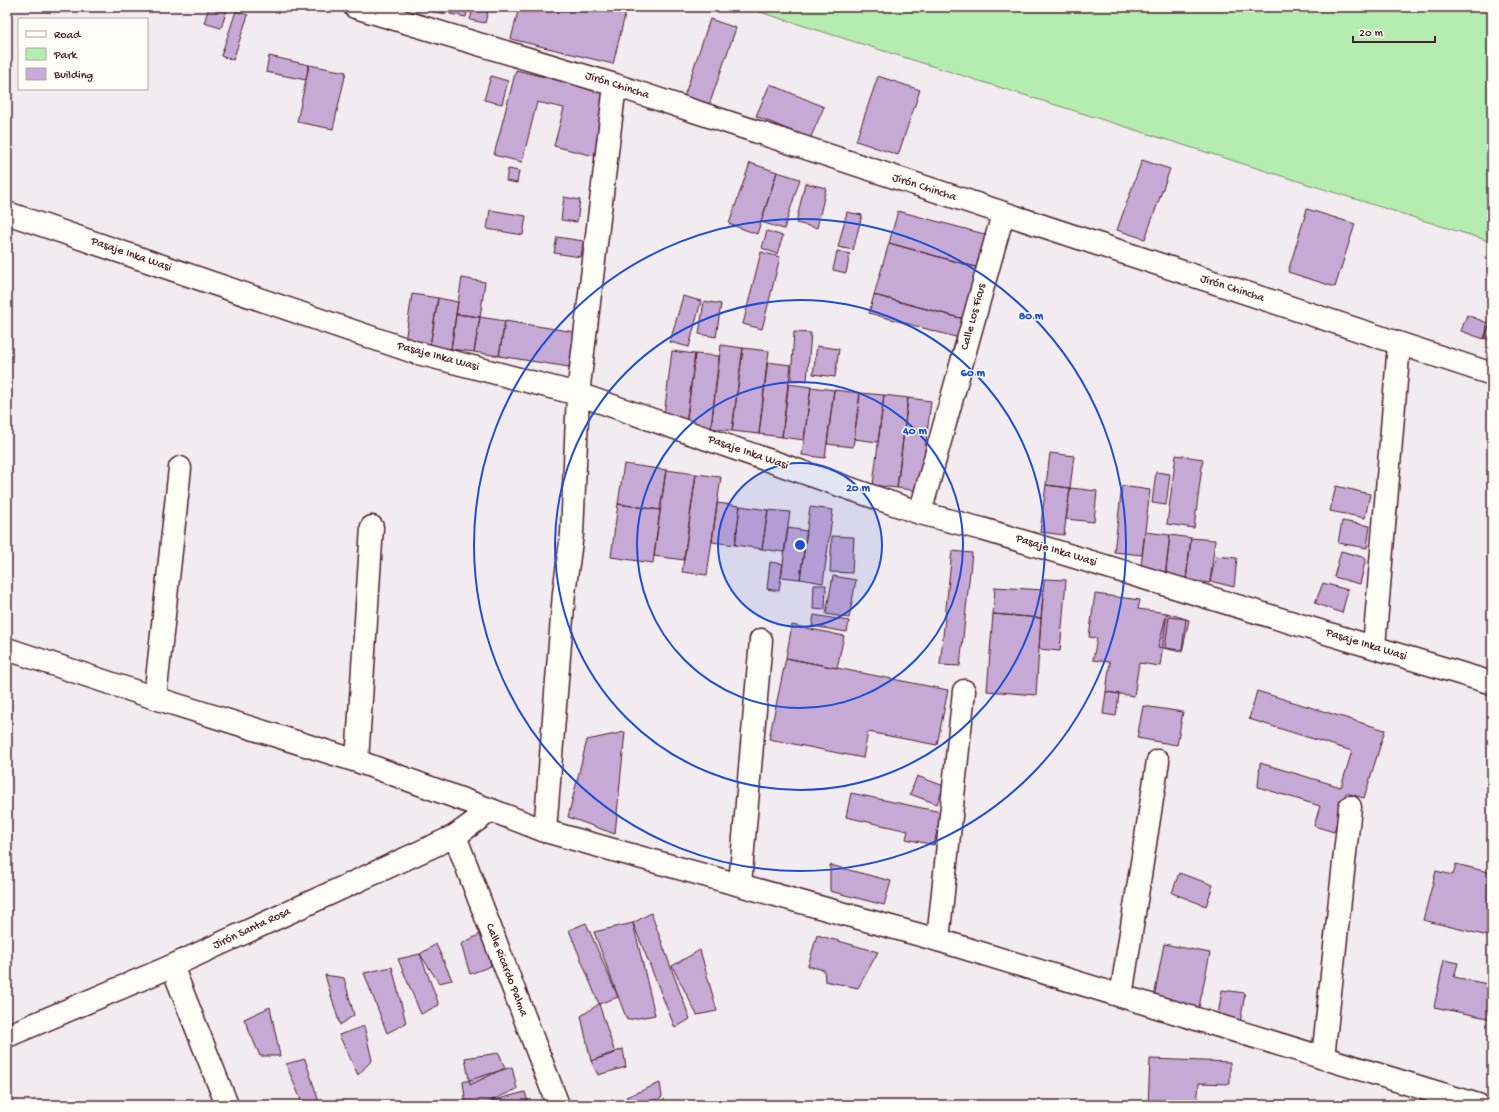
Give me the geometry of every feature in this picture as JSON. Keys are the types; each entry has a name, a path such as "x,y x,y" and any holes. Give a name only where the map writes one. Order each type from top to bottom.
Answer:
{"street":[{"name":"Jirón Chincha","path":"355,7 615,84 1003,214 1492,374"},
{"path":"546,831 564,593 572,534 578,394 615,84"},
{"name":"Pasaje Inka Wasi","path":"7,213 414,352 578,394 920,513 982,529 1492,683"},
{"name":"Calle Los Ficus","path":"920,513 1003,214"},
{"path":"1374,647 1399,344"},
{"path":"155,698 180,468"},
{"path":"357,761 372,526"},
{"path":"740,884 761,640"},
{"path":"7,650 357,761 546,831 938,940 1478,1105"},
{"path":"938,940 964,691"},
{"path":"1121,996 1158,761"},
{"path":"1323,1058 1350,807"},
{"name":"Jirón Santa Rosa","path":"7,1036 172,966 455,836 491,810"},
{"name":"Calle Ricardo Palma","path":"455,836 558,1105"},
{"path":"172,966 227,1105"}],"green space":[{"path":"744,7 1492,7 1492,242"}],"building":[{"path":"209,7 228,7 221,28 204,23"},
{"path":"427,7 448,7 446,14 426,10"},
{"path":"452,7 468,7 466,17 450,14"},
{"path":"473,7 489,7 485,23 470,20"},
{"path":"519,7 627,7 613,64 511,39"},
{"path":"236,11 248,15 233,60 221,56"},
{"path":"710,19 736,28 706,114 681,106"},
{"path":"269,56 309,65 306,80 266,72"},
{"path":"309,65 346,72 333,129 297,122"},
{"path":"516,70 609,93 594,156 554,146 564,108 537,102 522,162 494,155"},
{"path":"491,76 508,81 502,104 484,100"},
{"path":"878,76 920,90 898,155 856,141"},
{"path":"770,84 824,107 810,139 756,116"},
{"path":"1142,160 1170,169 1145,239 1117,230"},
{"path":"750,163 777,172 757,234 729,224"},
{"path":"508,169 519,171 517,183 506,181"},
{"path":"777,172 800,179 784,229 761,222"},
{"path":"805,183 826,188 817,228 796,223"},
{"path":"564,197 580,200 577,222 561,220"},
{"path":"1307,209 1355,224 1335,287 1288,272"},
{"path":"490,210 526,216 523,235 487,229"},
{"path":"898,211 988,235 979,268 889,243"},
{"path":"847,212 862,215 853,250 838,247"},
{"path":"767,231 783,236 777,254 762,248"},
{"path":"557,237 583,241 581,257 554,253"},
{"path":"889,243 979,268 964,319 874,295"},
{"path":"837,251 850,254 846,273 833,270"},
{"path":"761,252 780,257 762,329 743,324"},
{"path":"462,278 485,282 480,317 456,314"},
{"path":"412,294 438,298 430,346 405,342"},
{"path":"874,295 964,319 959,338 869,313"},
{"path":"683,296 701,301 689,347 670,342"},
{"path":"438,298 458,302 451,349 430,346"},
{"path":"704,301 721,304 716,337 699,334"},
{"path":"456,314 480,317 474,352 451,349"},
{"path":"1467,315 1490,324 1484,339 1461,331"},
{"path":"480,317 505,321 499,356 474,352"},
{"path":"1492,318 1492,341 1484,338"},
{"path":"505,321 575,332 569,367 499,356"},
{"path":"794,332 811,333 807,381 791,380"},
{"path":"721,345 743,348 732,431 711,428"},
{"path":"817,346 839,349 835,377 813,374"},
{"path":"743,348 769,351 759,434 732,431"},
{"path":"672,351 695,354 686,425 663,423"},
{"path":"695,354 719,356 711,428 686,425"},
{"path":"767,362 791,365 782,437 759,434"},
{"path":"788,384 811,387 804,440 782,437"},
{"path":"811,387 834,390 825,458 802,455"},
{"path":"834,390 860,393 853,447 827,444"},
{"path":"860,393 884,395 878,442 854,439"},
{"path":"884,395 908,398 897,488 873,485"},
{"path":"908,398 931,401 920,491 897,488"},
{"path":"1050,453 1074,456 1070,488 1046,485"},
{"path":"1176,455 1203,459 1194,528 1167,524"},
{"path":"624,464 666,470 660,510 618,504"},
{"path":"666,470 696,474 684,560 654,556"},
{"path":"1156,472 1170,474 1166,505 1152,503"},
{"path":"696,474 721,477 707,575 682,572"},
{"path":"1046,485 1070,488 1064,535 1040,532"},
{"path":"1122,486 1150,490 1142,555 1114,552"},
{"path":"1336,486 1370,494 1365,518 1330,511"},
{"path":"1070,488 1097,491 1094,522 1066,519"},
{"path":"717,503 740,506 735,545 712,542"},
{"path":"618,504 660,510 653,563 611,557"},
{"path":"740,506 768,510 762,549 735,545"},
{"path":"810,507 833,510 823,583 800,579"},
{"path":"768,510 790,512 784,552 762,549"},
{"path":"1342,521 1370,526 1367,548 1338,543"},
{"path":"788,528 807,531 800,579 781,577"},
{"path":"1145,532 1170,535 1165,578 1140,575"},
{"path":"1170,535 1191,538 1186,580 1165,578"},
{"path":"832,536 854,537 852,573 830,572"},
{"path":"1191,538 1215,540 1210,583 1186,580"},
{"path":"952,551 972,553 960,666 940,665"},
{"path":"1341,551 1366,558 1360,584 1334,577"},
{"path":"1216,556 1237,558 1234,587 1210,581"},
{"path":"770,562 783,564 779,591 767,589"},
{"path":"833,576 856,580 849,618 826,614"},
{"path":"1044,579 1066,580 1060,651 1039,649"},
{"path":"1323,583 1348,590 1342,613 1315,603"},
{"path":"814,585 826,585 825,610 813,609"},
{"path":"995,587 1044,590 1041,618 993,614"},
{"path":"1095,594 1140,600 1138,609 1167,613 1160,666 1139,663 1134,696 1106,692 1110,662 1093,660 1097,638 1089,637"},
{"path":"1167,613 1189,620 1182,652 1158,647"},
{"path":"993,614 1041,618 1036,695 987,691"},
{"path":"814,615 849,621 847,632 812,626"},
{"path":"1169,617 1186,619 1182,650 1165,648"},
{"path":"792,625 844,636 837,668 786,658"},
{"path":"786,658 948,690 937,745 868,732 863,758 769,739"},
{"path":"1257,691 1385,730 1364,798 1346,793 1334,832 1314,826 1320,806 1258,787 1260,763 1341,787 1352,751 1249,719"},
{"path":"1106,692 1119,694 1116,716 1103,714"},
{"path":"1143,706 1183,712 1177,745 1137,738"},
{"path":"625,732 615,834 568,817 587,740"},
{"path":"917,776 944,786 937,804 910,794"},
{"path":"851,793 941,812 934,845 906,839 908,831 846,817"},
{"path":"1456,864 1492,873 1492,937 1423,920 1436,871 1453,875"},
{"path":"830,865 891,881 884,905 830,891"},
{"path":"1179,873 1213,885 1206,906 1172,893"},
{"path":"651,913 690,1019 675,1028 633,923"},
{"path":"586,923 618,997 599,1004 569,930"},
{"path":"633,923 655,1015 627,1020 594,932"},
{"path":"483,933 491,966 470,974 461,944"},
{"path":"817,935 878,952 858,988 825,981 824,970 808,966"},
{"path":"436,944 452,980 439,983 420,954"},
{"path":"1164,944 1210,953 1198,1012 1153,1003"},
{"path":"700,950 717,1011 697,1015 672,966"},
{"path":"420,954 439,1005 421,1014 398,959"},
{"path":"1444,960 1458,963 1454,977 1492,985 1492,1019 1434,1007"},
{"path":"392,967 406,1023 387,1033 364,973"},
{"path":"325,975 344,978 354,1015 340,1025"},
{"path":"1222,990 1245,993 1240,1024 1217,1021"},
{"path":"599,1004 615,1053 591,1061 581,1016"},
{"path":"270,1007 280,1056 260,1056 244,1019"},
{"path":"364,1026 372,1060 358,1075 339,1035"},
{"path":"623,1049 626,1067 598,1075 591,1061"},
{"path":"499,1053 505,1068 470,1085 465,1058"},
{"path":"305,1059 320,1105 303,1105 286,1064"},
{"path":"1150,1059 1230,1062 1230,1084 1199,1083 1197,1105 1148,1105"},
{"path":"512,1067 517,1089 481,1105 466,1105 463,1082"},
{"path":"660,1083 662,1097 647,1105 630,1105 626,1097"},
{"path":"525,1092 529,1105 492,1105 491,1101"}]}
